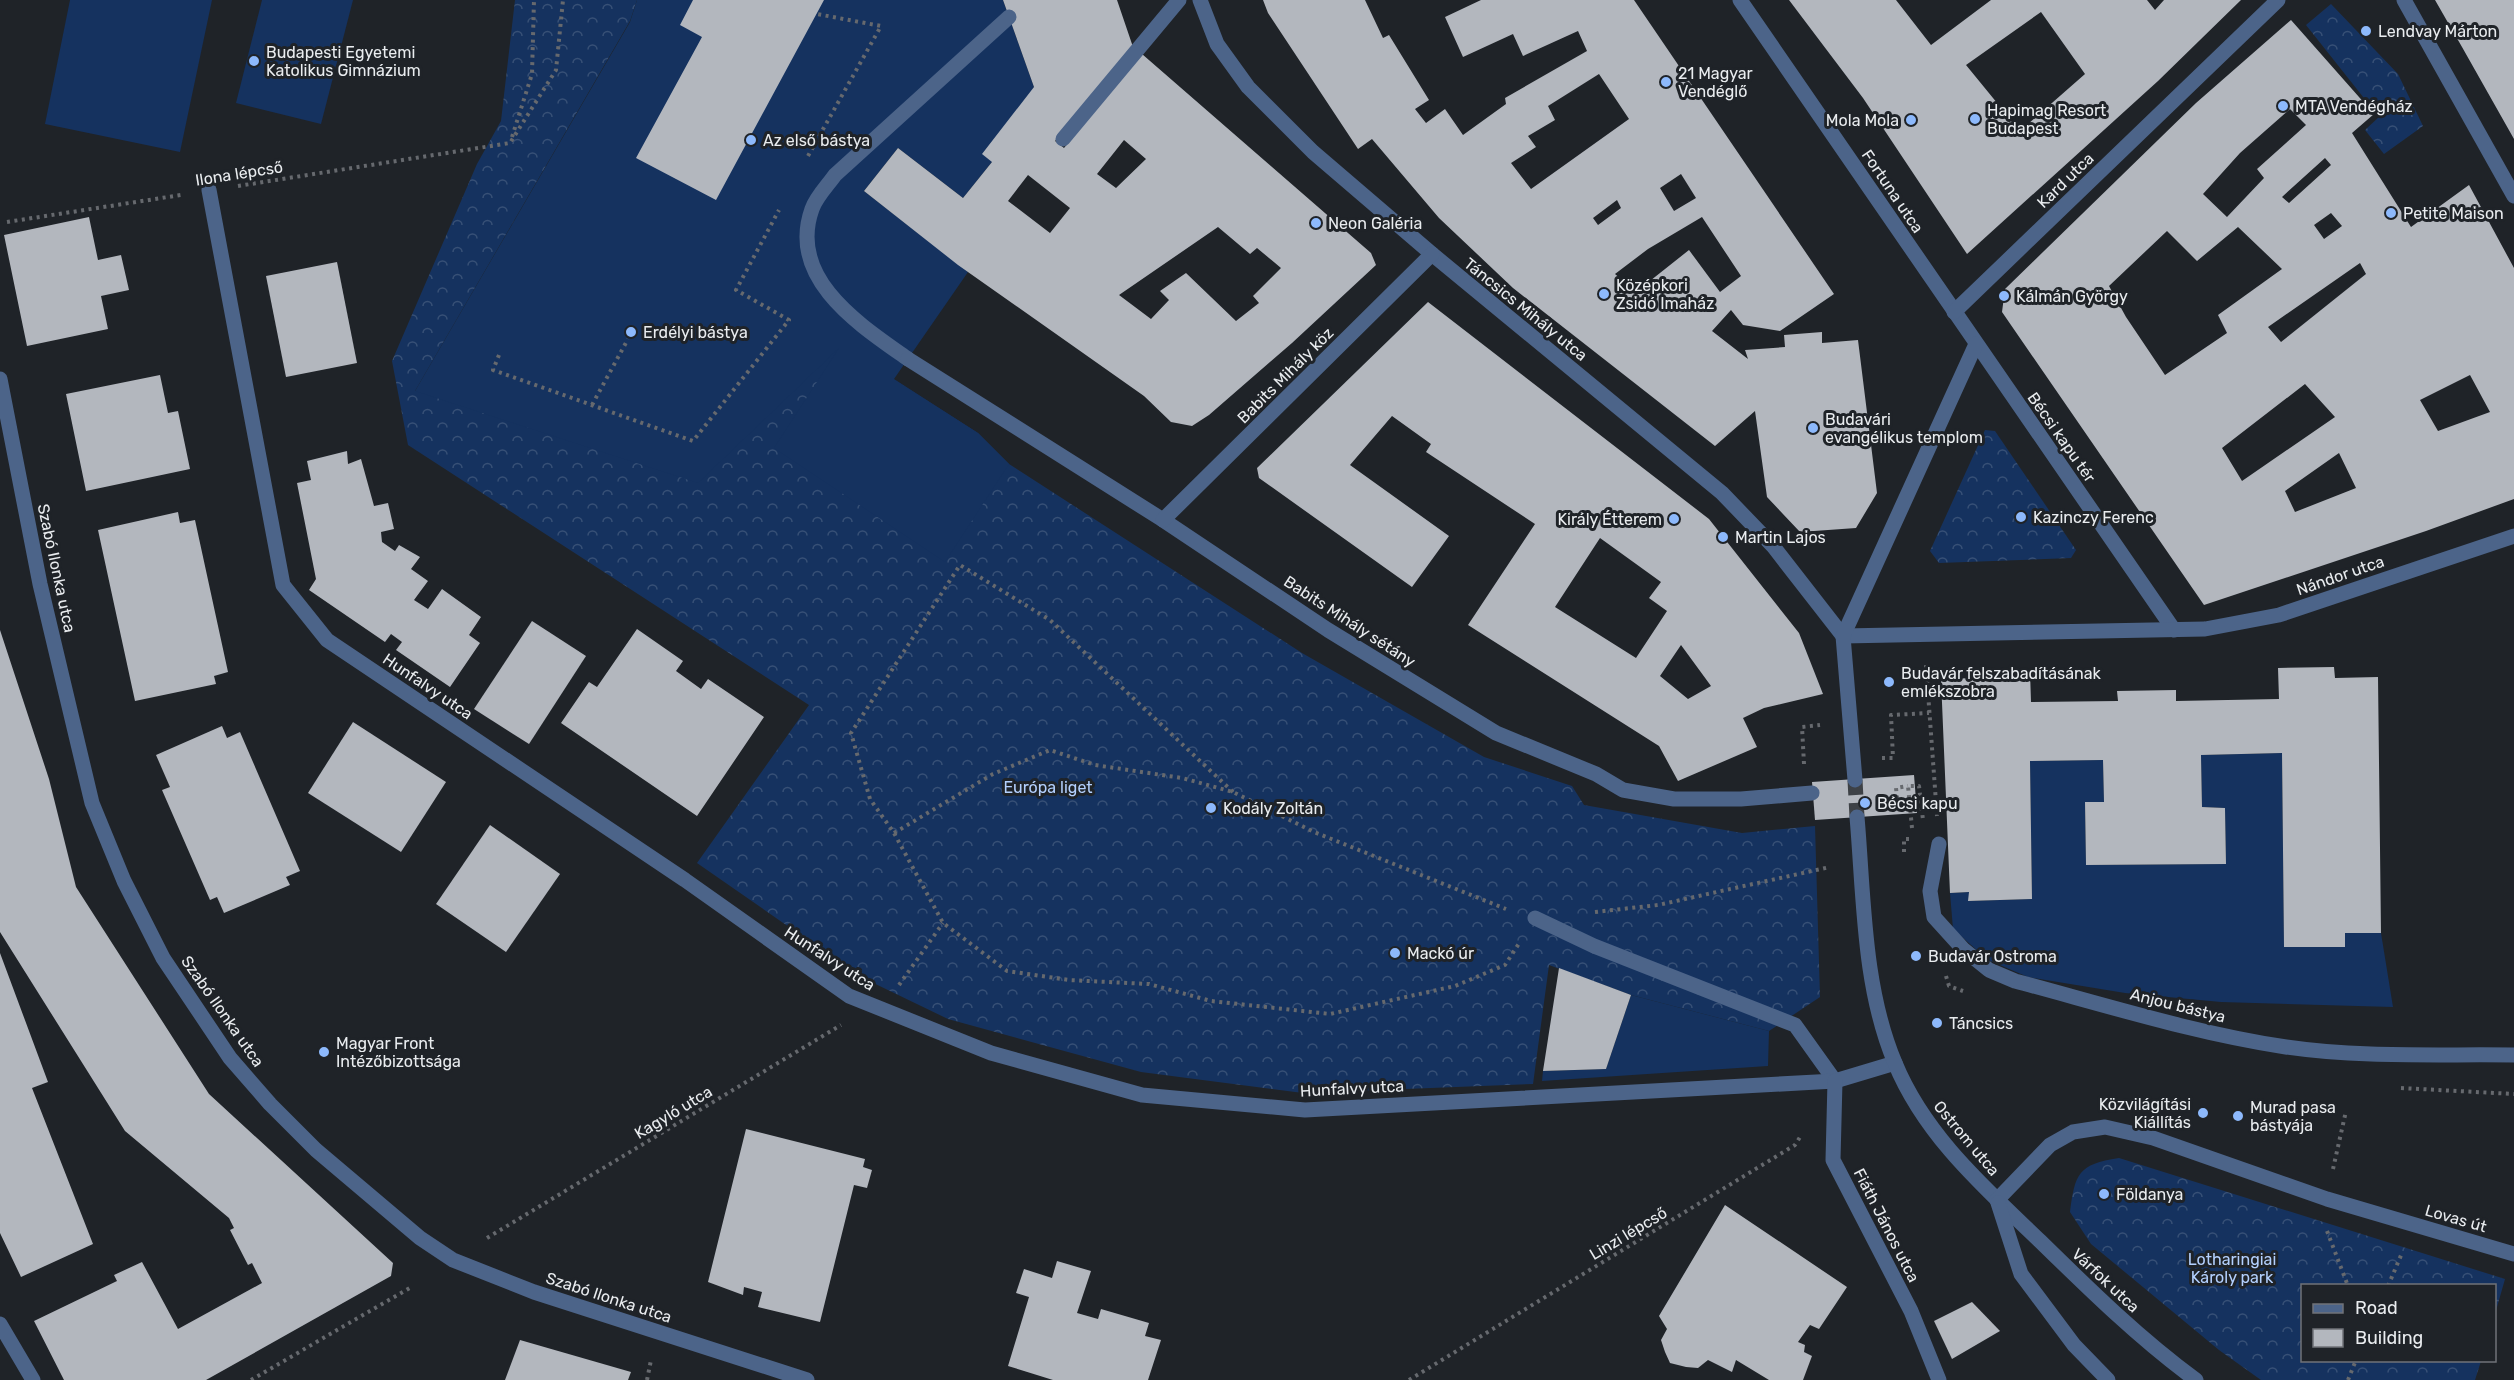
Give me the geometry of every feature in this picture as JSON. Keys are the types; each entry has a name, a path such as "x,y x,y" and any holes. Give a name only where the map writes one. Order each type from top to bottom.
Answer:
{"street":[{"path":"1063,139 1179,0"},
{"name":"Táncsics Mihály utca","path":"1200,0 1217,44 1248,87 1313,152 1432,254 1722,494 1773,546 1843,636"},
{"name":"Fortuna utca","path":"1740,0 1976,344"},
{"name":"Kard utca","path":"1954,312 2278,0"},
{"path":"2404,0 2514,196"},
{"name":"Babits Mihály sétány","path":"1009,17 835,175 812,207 807,228 810,260 826,292 860,325 908,359 1163,520 1328,630 1496,734 1596,774 1623,790 1674,800 1741,799 1812,793"},
{"name":"Hunfalvy utca","path":"208,190 283,585 327,640 675,873 849,996 991,1053 1142,1095 1305,1110 1835,1081 1895,1063"},
{"name":"Babits Mihály köz","path":"1163,520 1432,254"},
{"path":"1855,780 1843,636 1976,344"},
{"name":"Bécsi kapu tér","path":"1976,344 2174,630"},
{"name":"Szabó Ilonka utca","path":"0,379 40,584 92,803 124,881 163,958 230,1058 270,1104 316,1150 420,1238 453,1260 534,1292 807,1380"},
{"name":"Nándor utca","path":"2174,630 2244,623 2279,615 2514,536"},
{"path":"1843,636 2174,630"},
{"name":"Ostrom utca","path":"1857,817 1874,982 1881,1020 1895,1063 1923,1116 1957,1159 1997,1200 2021,1274 2074,1345 2108,1380"},
{"name":"Anjou bástya","path":"1939,844 1930,891 1934,917 1964,949 1989,970 2015,981 2210,1033 2285,1047 2354,1053 2514,1055"},
{"path":"1535,918 1594,946 1795,1026 1835,1081"},
{"name":"Fiáth János utca","path":"1835,1081 1833,1160 1911,1311 1939,1380"},
{"path":"1997,1200 2050,1145 2073,1132 2105,1127 2153,1138 2327,1199"},
{"name":"Lovas út","path":"2327,1199 2514,1254"},
{"name":"Várfok utca","path":"1997,1200 2119,1318 2183,1375 2196,1380"},
{"path":"0,1324 33,1380"}],"path":[{"path":"510,143 532,74 534,0"},
{"path":"510,143 556,70 563,0"},
{"path":"806,159 881,26 817,14"},
{"name":"Ilona lépcső","path":"6,222 510,143"},
{"path":"499,356 493,370 693,441 789,320 736,290 780,208"},
{"path":"592,405 628,339"},
{"path":"894,833 993,774 1050,750 1095,765 1182,778 1233,792 1314,832 1478,899 1535,918 1505,965 1455,987 1330,1014 1211,1001 1149,984 1069,980 1007,971 943,923 894,833 870,799 851,733 960,565 1050,620 1233,792"},
{"path":"1898,806 1896,788 1919,786 1926,844 1939,844 1925,634"},
{"path":"1893,758 1891,715 1929,713"},
{"path":"1804,762 1802,727 1850,723"},
{"path":"1908,786 1913,839"},
{"path":"1591,912 1658,905 1861,861"},
{"name":"Kagyló utca","path":"487,1238 872,1007 899,986 943,923"},
{"path":"2411,1090 2514,1094"},
{"path":"2346,1111 2327,1199 2321,1216 2347,1284"},
{"name":"Linzi lépcső","path":"1409,1380 1795,1145 1807,1127"},
{"path":"2389,1284 2403,1250"},
{"path":"251,1380 413,1286"},
{"path":"2348,1380 2355,1362"}],"green space":[{"path":"70,0 212,0 180,152 45,124"},
{"path":"262,0 353,0 321,124 236,103"},
{"name":"Európa liget","path":"515,0 637,0 630,21 415,391 841,346 978,433 1009,464 1302,653 1484,757 1572,786 1584,805 1742,833 1815,826 1820,997 1769,1031 1631,995 1549,965 1533,1084 1303,1093 1141,1072 948,1019 861,977 697,863 809,705 408,445 392,361 477,164 501,121"},
{"path":"637,0 1003,0 1034,87 992,162 963,198 898,148 864,191 968,272 894,379 978,433 1009,464 945,562 774,448 839,348 698,483 415,391 630,22"},
{"path":"2331,4 2398,74 2423,126 2384,154 2365,130 2379,117 2306,25"},
{"path":"1985,430 1995,431 2076,550 2071,558 1939,563 1930,551"},
{"path":"2282,753 2284,947 2344,947 2345,933 2381,933 2393,1007 2221,1002 2125,993 2028,977 1988,960 1953,929 1950,893 1969,892 1969,901 2032,899 2030,761 2103,760 2104,802 2085,803 2086,865 2226,864 2225,808 2202,807 2201,755"},
{"path":"1631,995 1769,1031 1768,1066 1542,1081 1543,1071 1606,1069"},
{"name":"Lotharingiai Károly park","path":"2119,1158 2505,1279 2496,1310 2496,1284 2301,1284 2301,1362 2481,1362 2475,1380 2261,1380 2219,1350 2091,1244 2070,1212 2074,1188 2081,1173 2105,1160"}],"building":[{"path":"693,0 824,0 716,200 636,158 702,37 680,25"},
{"path":"1003,0 1117,0 1133,47 1055,141 1064,148 1142,54 1371,253 1376,265 1292,343 1209,415 1192,426 1171,422 1144,396 958,265 864,191 898,148 963,198 992,162 982,154 1034,87","holes":["1124,140 1146,159 1116,188 1097,174","1028,175 1070,208 1050,233 1008,201","1218,227 1250,254 1257,248 1281,268 1253,296 1259,303 1236,321 1186,273 1160,291 1169,300 1151,319 1119,295"]},
{"path":"1263,0 1365,0 1383,38 1389,35 1429,100 1415,109 1426,123 1445,109 1463,135 1506,104 1505,98 1587,51 1578,31 1523,56 1513,34 1463,57 1445,17 1481,0 1634,0 1834,294 1780,331 1743,325 1731,310 1712,331 1748,359 1745,350 1785,347 1784,335 1822,332 1822,343 1858,340 1877,493 1856,528 1800,532 1767,497 1755,411 1715,446 1513,288 1439,218 1372,139 1358,149 1268,13","holes":["1599,74 1629,119 1531,189 1511,163 1536,147 1528,136 1555,120 1548,106","1681,174 1696,198 1674,211 1660,188","1617,200 1621,208 1598,225 1593,218","1702,217 1741,276 1720,292 1689,250 1636,292 1615,274 1648,249"]},
{"path":"1789,0 1896,0 1931,45 1991,0 2147,0 2155,10 2164,0 2241,0 2158,81 1967,254 1863,98","holes":["2041,12 2085,74 2020,131 1966,65"]},
{"path":"2435,0 2514,0 2514,139 2462,47"},
{"path":"2291,20 2374,114 2352,133 2411,227 2469,185 2514,268 2514,499 2426,531 2204,605 2002,312 2005,289 2196,103","holes":["2290,109 2306,125 2257,169 2264,178 2227,217 2203,194 2240,153","2325,158 2331,165 2289,203 2282,197","2331,213 2342,226 2324,239 2314,225","2238,227 2282,269 2218,315 2227,333 2165,375 2126,317 2109,286 2167,231 2197,261","2360,263 2366,274 2281,342 2268,327","2470,375 2490,412 2438,431 2420,400","2305,384 2335,417 2242,481 2222,448","2339,453 2356,488 2295,512 2285,491"]},
{"path":"89,217 98,260 121,255 129,290 101,296 108,329 27,346 4,235"},
{"path":"337,262 357,363 286,377 266,276"},
{"path":"1428,302 1709,519 1799,633 1823,694 1764,708 1743,718 1757,747 1678,781 1659,746 1468,625 1535,524 1426,452 1431,444 1392,416 1350,465 1449,536 1412,587 1259,478 1257,468","holes":["1600,538 1661,582 1649,598 1667,611 1636,658 1555,607","1681,645 1711,686 1688,699 1660,676"]},
{"path":"160,375 168,413 178,411 190,469 86,491 66,394"},
{"path":"347,451 348,464 361,459 374,506 388,503 394,529 381,532 382,542 395,551 399,545 420,557 411,569 428,581 414,600 428,609 442,589 481,617 469,635 480,643 450,687 396,650 402,642 391,634 385,642 309,590 316,579 297,483 311,480 307,461"},
{"path":"178,512 180,523 195,520 228,672 214,676 216,684 135,701 98,530"},
{"path":"532,621 586,656 529,744 474,709"},
{"path":"637,629 683,661 676,671 701,689 708,679 764,717 697,816 561,723 589,682 597,687"},
{"path":"0,630 49,779 76,887 209,1094 393,1263 391,1276 206,1380 64,1380 34,1321 117,1281 114,1275 142,1262 178,1329 262,1283 252,1263 248,1265 230,1230 234,1228 229,1218 125,1131 0,932"},
{"path":"2334,667 2335,678 2378,677 2381,933 2345,933 2345,947 2284,947 2282,753 2201,755 2202,807 2225,808 2226,864 2086,865 2085,802 2104,802 2103,760 2030,761 2032,899 1968,901 1969,892 1950,893 1941,679 1977,678 1977,673 2030,671 2031,702 2118,701 2117,691 2176,690 2176,701 2279,699 2278,668"},
{"path":"353,722 446,782 401,852 308,793"},
{"path":"222,726 227,738 240,732 300,871 286,877 290,885 224,913 217,897 210,900 162,790 170,787 156,755"},
{"name":"Bécsi kapu","path":"1914,775 1917,813 1815,820 1812,782"},
{"path":"490,825 560,874 506,952 436,904"},
{"path":"0,953 48,1082 32,1088 93,1244 21,1277 0,1233"},
{"path":"1559,968 1631,995 1606,1069 1543,1071"},
{"path":"746,1129 865,1159 863,1167 872,1170 867,1188 854,1185 820,1322 758,1307 762,1292 744,1287 743,1295 708,1282"},
{"path":"1725,1205 1847,1287 1819,1329 1810,1325 1798,1342 1805,1345 1804,1352 1812,1356 1803,1380 1769,1380 1736,1360 1732,1372 1708,1360 1698,1368 1686,1367 1670,1363 1665,1352 1661,1340 1667,1329 1659,1316"},
{"path":"1057,1261 1091,1271 1077,1313 1098,1319 1101,1309 1149,1323 1145,1336 1161,1340 1148,1380 1053,1380 1008,1366 1029,1297 1016,1293 1024,1269 1052,1278"},
{"path":"1972,1302 2000,1331 1952,1359 1934,1321"},
{"path":"520,1340 631,1372 628,1380 505,1380"}],"tunnel":[{"path":"1855,780 1857,817"}],"place":[{"name":"Lendvay Márton","path":"2366,31"},
{"name":"Budapesti Egyetemi Katolikus Gimnázium","path":"254,61"},
{"name":"21 Magyar Vendéglő","path":"1666,82"},
{"name":"MTA Vendégház","path":"2283,106"},
{"name":"Hapimag Resort Budapest","path":"1975,119"},
{"name":"Mola Mola","path":"1911,120"},
{"name":"Az első bástya","path":"751,140"},
{"name":"Petite Maison","path":"2391,213"},
{"name":"Neon Galéria","path":"1316,223"},
{"name":"Középkori Zsidó Imaház","path":"1604,294"},
{"name":"Kálmán György","path":"2004,296"},
{"name":"Erdélyi bástya","path":"631,332"},
{"name":"Budavári evangélikus templom","path":"1813,428"},
{"name":"Kazinczy Ferenc","path":"2021,517"},
{"name":"Király Étterem","path":"1674,519"},
{"name":"Martin Lajos","path":"1723,537"},
{"name":"Budavár felszabadításának emlékszobra","path":"1889,682"},
{"name":"Bécsi kapu","path":"1865,803"},
{"name":"Kodály Zoltán","path":"1211,808"},
{"name":"Mackó úr","path":"1395,953"},
{"name":"Budavár Ostroma","path":"1916,956"},
{"name":"Táncsics","path":"1937,1023"},
{"name":"Magyar Front Intézőbizottsága","path":"324,1052"},
{"name":"Közvilágítási Kiállítás","path":"2203,1113"},
{"name":"Murad pasa bástyája","path":"2238,1116"},
{"name":"Földanya","path":"2104,1194"}]}
